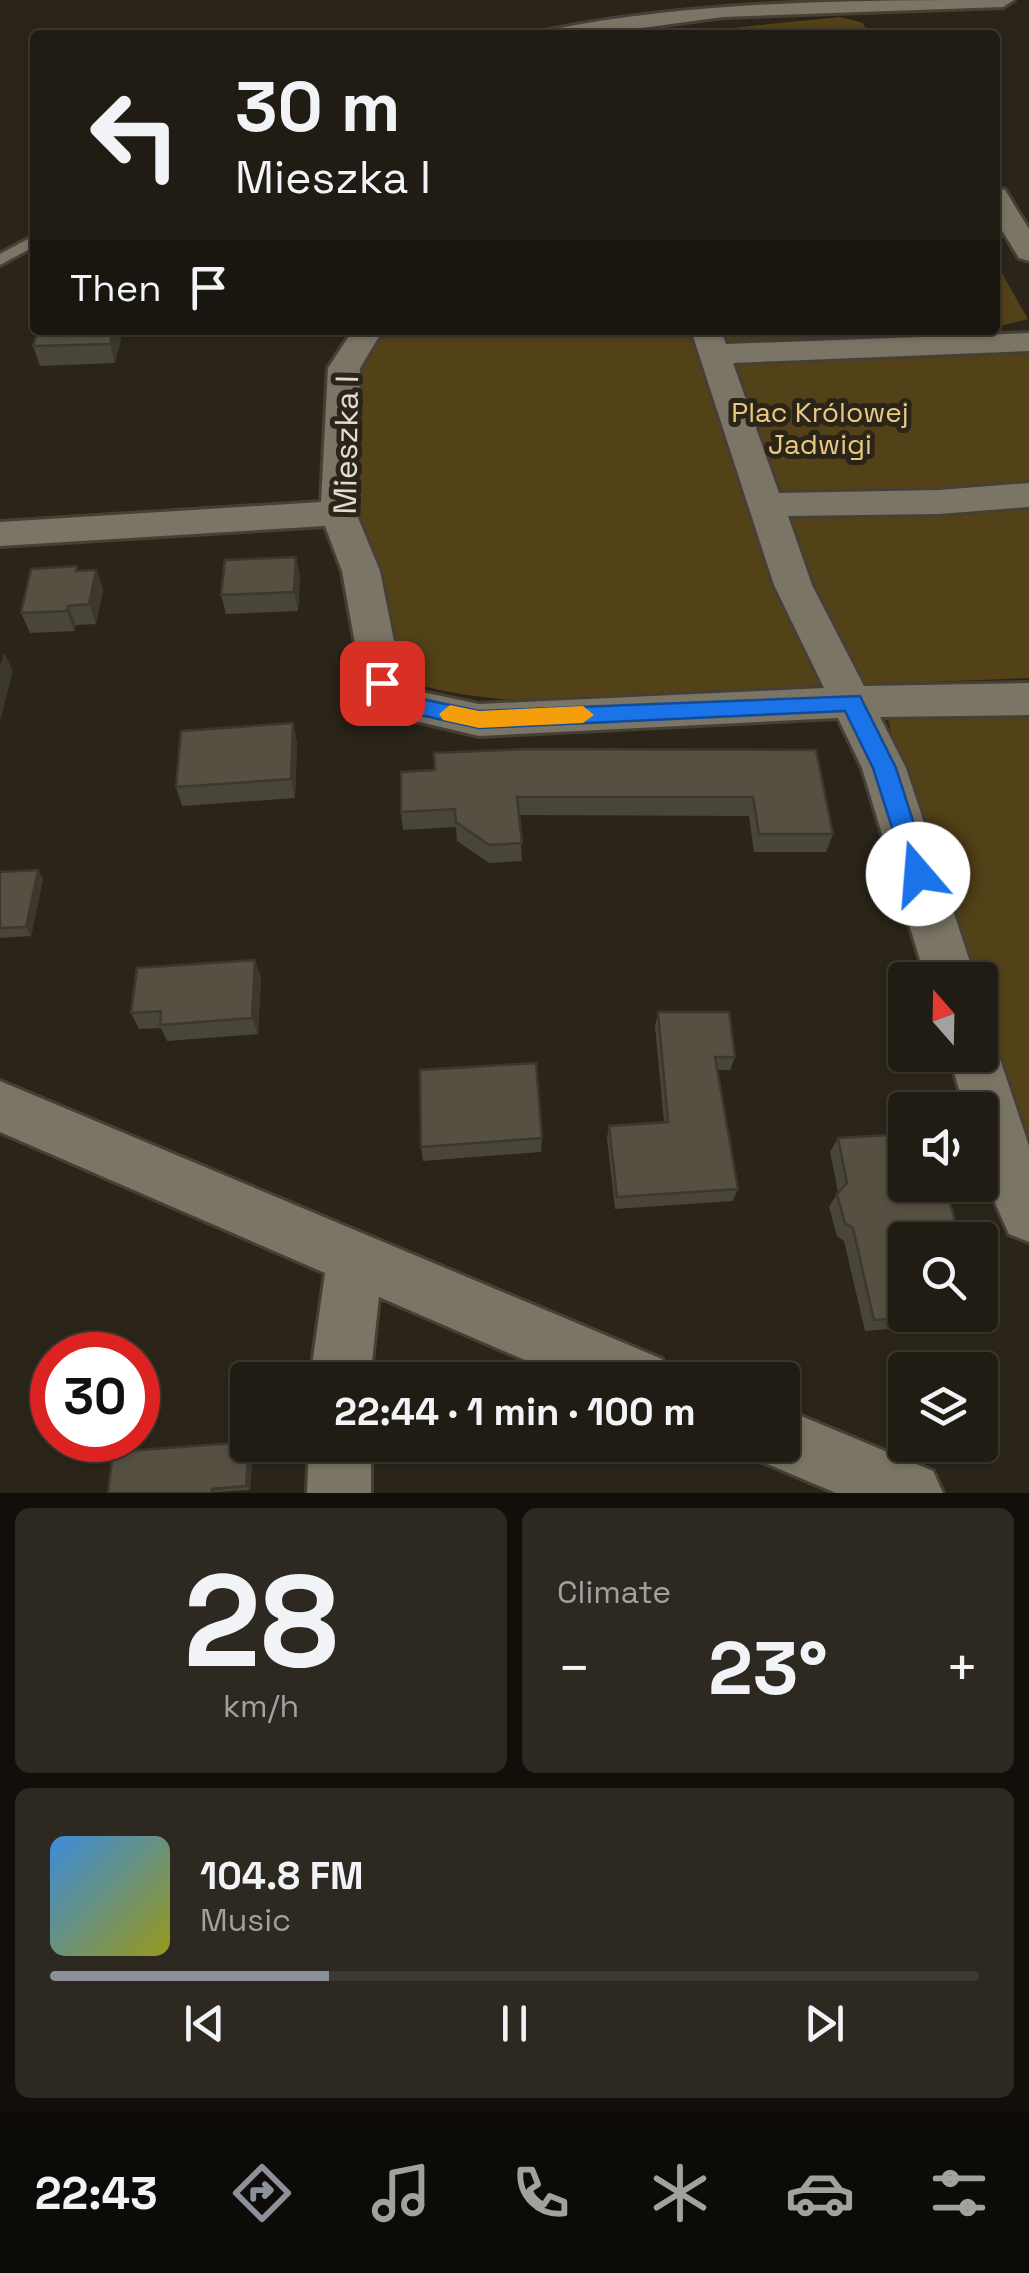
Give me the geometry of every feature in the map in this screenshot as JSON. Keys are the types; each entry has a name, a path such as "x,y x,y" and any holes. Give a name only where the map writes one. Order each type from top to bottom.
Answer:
{"street":[{"path":"586,30 678,14 764,6 878,10 1003,0"},
{"path":"1000,204 1029,252"},
{"name":"Mieszka I","path":"365,335 344,368 338,513 360,571 382,683 406,704 479,720 852,702 1029,699"},
{"path":"945,962 884,768 793,585 712,342 1029,342"},
{"path":"766,505 939,502 1029,495"},
{"path":"0,534 338,513"},
{"path":"980,1072 1012,1179 1029,1214"},
{"path":"0,1106 598,1362"},
{"path":"342,1362 355,1260"},
{"path":"800,1447 911,1493"},
{"path":"340,1462 340,1493"}],"lane":[{"path":"0,260 30,243"}],"green space":[{"path":"840,17 863,23 866,30 711,30"},
{"path":"1000,270 1028,319 1000,326"},
{"name":"Plac Królowej Jadwigi","path":"1000,326 1010,348 1029,348 1029,678 859,685 835,649 719,335 1000,335"},
{"path":"375,335 695,335 833,686 556,702 448,692 400,679 354,499 353,367"},
{"path":"886,711 1029,714 1029,1151 998,1063 998,962 963,962 899,764"}],"building":[{"path":"36,335 112,335 110,344 33,346"},
{"path":"296,557 294,592 221,595 225,560"},
{"path":"77,566 76,571 96,570 89,604 68,606 67,611 21,613 31,569"},
{"path":"293,723 291,779 176,787 181,731"},
{"path":"525,749 816,750 833,834 759,834 753,797 517,797 522,843 489,845 456,822 455,809 401,812 401,772 435,770 434,753"},
{"path":"38,870 26,927 0,928 0,872"},
{"path":"255,960 252,1018 160,1025 161,1011 131,1013 137,968"},
{"path":"658,1012 729,1012 735,1057 715,1057 738,1189 617,1197 609,1126 668,1122"},
{"path":"536,1063 542,1138 421,1147 420,1070"},
{"path":"888,1135 888,1202 950,1202 955,1222 888,1222 888,1319 874,1320 853,1228 845,1223 837,1194 847,1183 838,1138"},
{"path":"230,1443 230,1462 248,1462 246,1486 212,1489 212,1493 108,1493 112,1462 160,1462 160,1449"}],"slow traffic":[{"path":"450,714 479,720 583,715"}],"route":[{"path":"382,683 406,704 479,720 852,702 884,768 918,874"}]}
